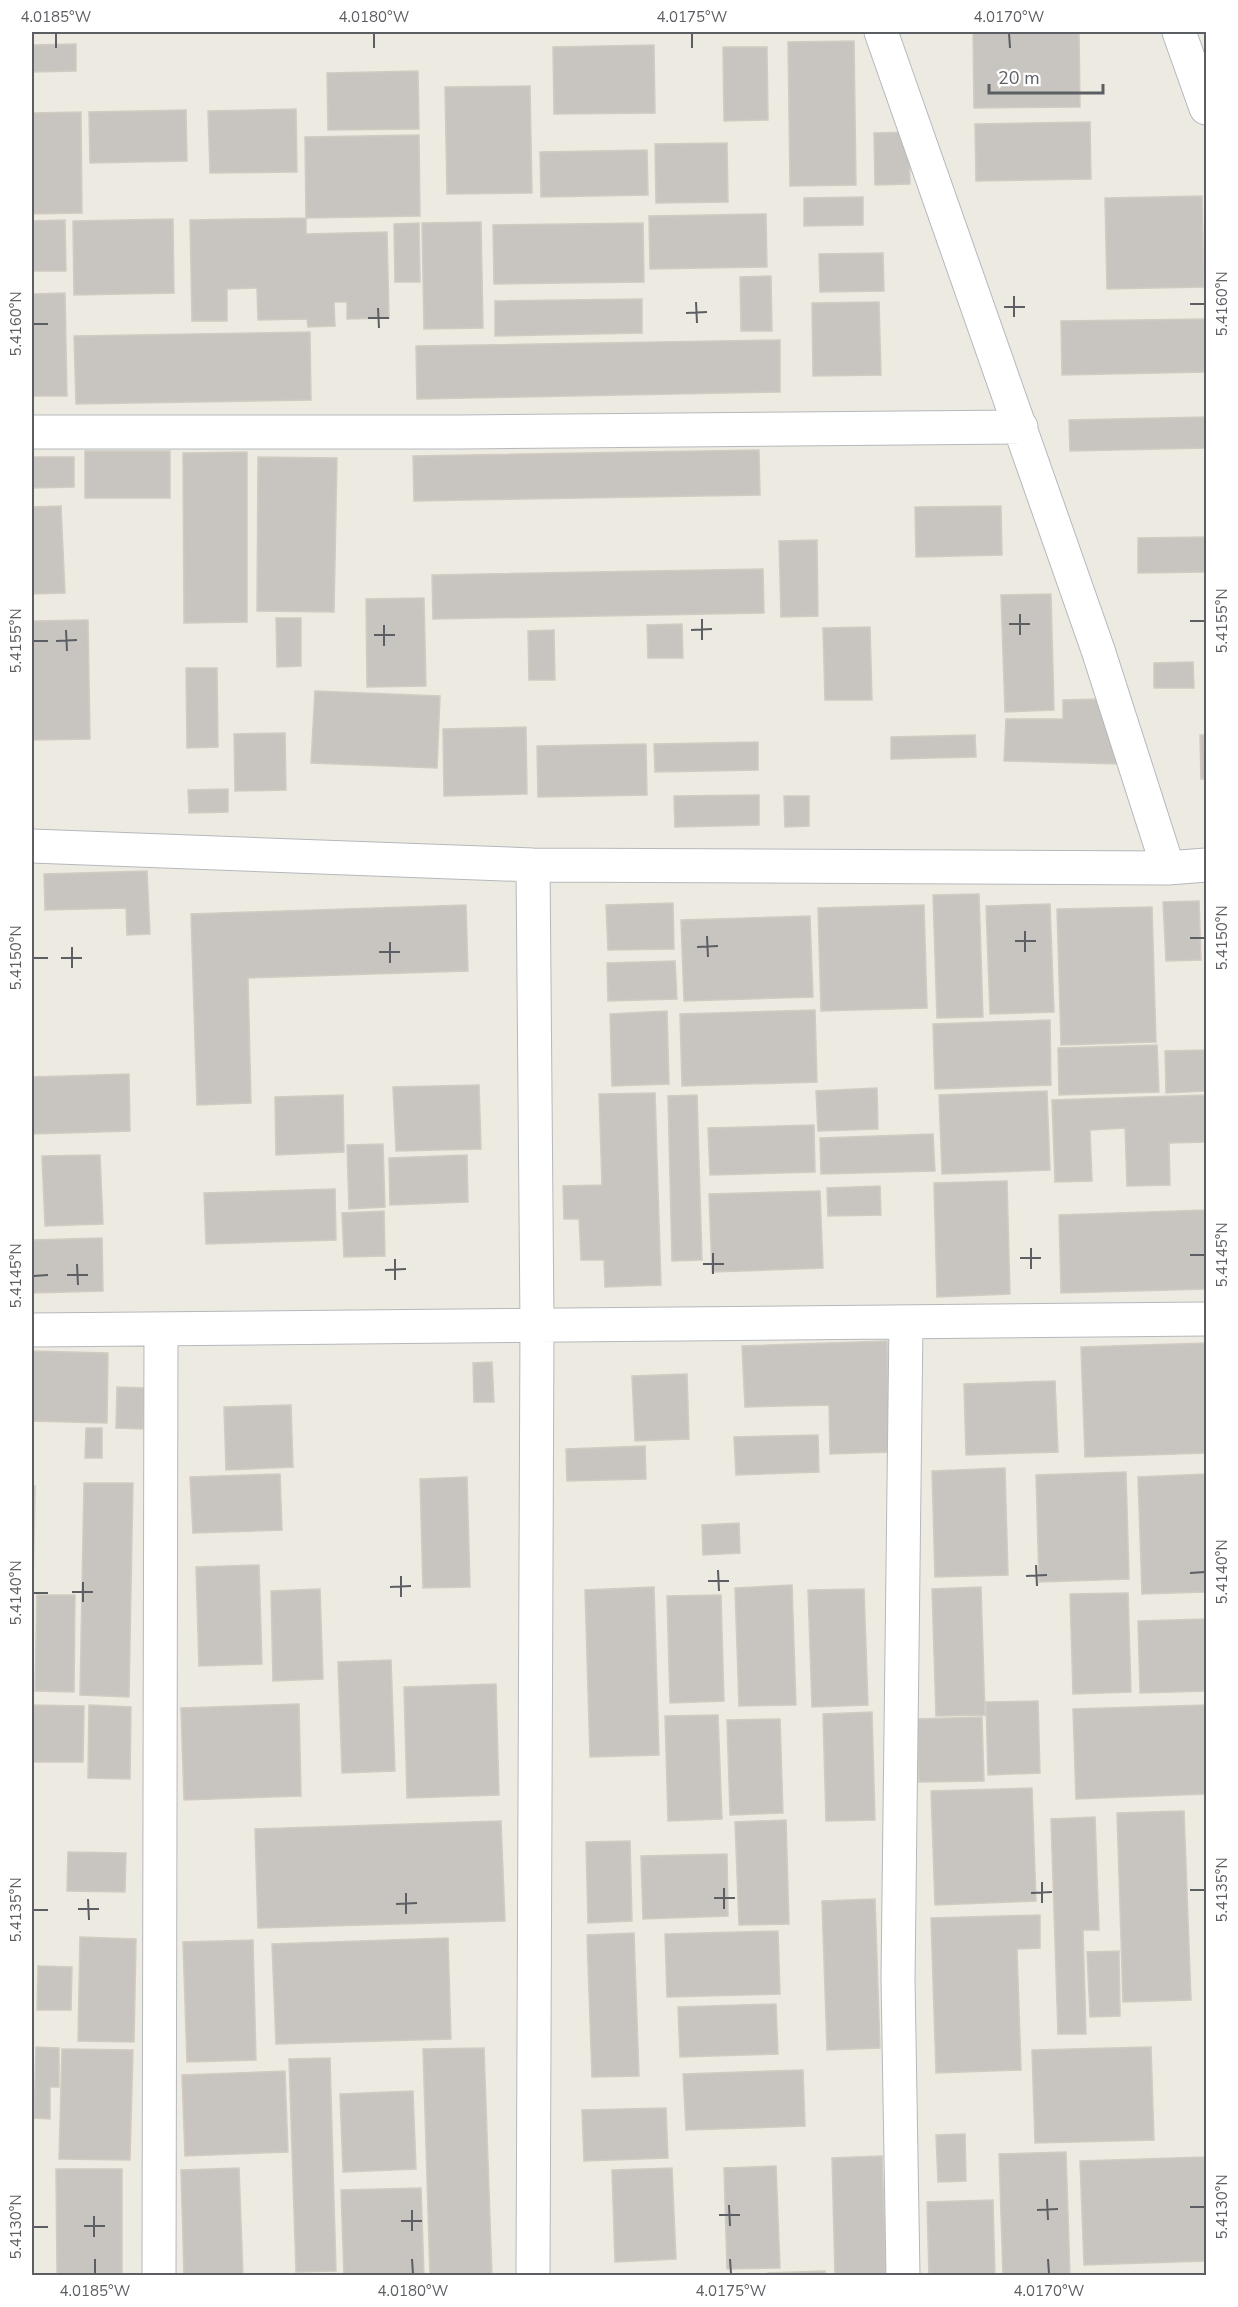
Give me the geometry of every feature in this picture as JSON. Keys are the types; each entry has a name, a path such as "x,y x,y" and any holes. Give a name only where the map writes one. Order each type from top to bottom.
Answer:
{"street":[{"path":"881,32 1098,650 1168,868"},
{"path":"1179,32 1206,108"},
{"path":"32,432 461,432 1021,427"},
{"path":"32,846 532,865 1168,868 1206,865"},
{"path":"532,865 537,1325 533,2276"},
{"path":"32,1330 1206,1319"},
{"path":"903,2276 898,1979 906,1322"},
{"path":"159,2276 161,1329"}],"building":[{"path":"973,32 1079,32 1080,107 974,108"},
{"path":"854,41 856,185 790,186 788,42"},
{"path":"76,44 76,71 32,72 32,45"},
{"path":"654,45 655,113 554,114 553,47"},
{"path":"723,47 767,47 768,120 724,121"},
{"path":"418,71 419,129 328,130 327,73"},
{"path":"530,86 532,193 447,194 445,87"},
{"path":"296,109 297,172 210,173 208,111"},
{"path":"186,110 187,161 90,163 89,112"},
{"path":"81,112 82,213 32,214 32,113"},
{"path":"1090,122 1091,179 976,181 975,124"},
{"path":"909,132 910,184 875,185 874,133"},
{"path":"419,135 420,216 306,218 305,137"},
{"path":"727,143 728,202 656,203 655,144"},
{"path":"647,150 648,195 541,197 540,152"},
{"path":"1202,196 1204,287 1107,289 1105,198"},
{"path":"863,197 863,225 804,226 804,198"},
{"path":"766,214 767,267 650,269 649,216"},
{"path":"306,218 306,234 387,232 389,318 347,319 347,302 334,302 335,326 308,327 307,319 258,320 257,288 227,289 227,321 192,321 190,220"},
{"path":"173,219 174,293 74,295 73,221"},
{"path":"65,220 66,271 32,271 32,221"},
{"path":"481,222 483,328 424,329 422,223"},
{"path":"419,223 420,282 395,282 394,224"},
{"path":"643,223 644,282 494,284 493,225"},
{"path":"883,253 884,291 820,292 819,254"},
{"path":"771,276 772,331 741,331 740,277"},
{"path":"65,293 67,396 32,396 32,294"},
{"path":"642,299 642,333 495,336 495,301"},
{"path":"879,302 881,375 813,376 812,303"},
{"path":"1206,319 1206,372 1062,375 1061,321"},
{"path":"310,332 311,400 76,404 74,336"},
{"path":"780,340 780,392 417,399 416,346"},
{"path":"1206,417 1206,448 1070,451 1069,420"},
{"path":"759,450 760,495 414,501 413,456"},
{"path":"85,451 170,451 170,498 85,498"},
{"path":"247,452 247,622 184,623 183,453"},
{"path":"32,457 74,457 74,487 32,488"},
{"path":"258,457 337,458 334,612 257,611"},
{"path":"61,506 65,593 32,594 32,507"},
{"path":"1001,506 1002,555 916,557 915,507"},
{"path":"1206,537 1206,572 1138,573 1138,538"},
{"path":"817,540 818,616 781,617 779,541"},
{"path":"763,569 764,613 433,619 432,575"},
{"path":"1051,594 1054,710 1005,712 1001,595"},
{"path":"424,598 426,686 367,687 366,599"},
{"path":"276,618 301,618 301,666 277,667"},
{"path":"88,620 90,739 32,740 32,621"},
{"path":"682,624 683,658 648,658 647,625"},
{"path":"870,627 872,700 825,700 823,628"},
{"path":"554,630 555,680 529,680 528,631"},
{"path":"1193,662 1194,688 1154,688 1154,663"},
{"path":"186,668 217,668 218,747 187,748"},
{"path":"315,691 440,696 437,768 311,763"},
{"path":"1099,699 1121,764 1004,761 1006,719 1063,719 1063,700"},
{"path":"526,727 527,794 444,796 443,729"},
{"path":"285,733 286,790 235,791 234,734"},
{"path":"975,735 976,757 891,759 891,737"},
{"path":"1200,735 1206,735 1206,779 1201,779"},
{"path":"758,742 758,770 655,772 654,744"},
{"path":"646,744 647,795 538,797 537,746"},
{"path":"228,789 228,812 189,813 188,790"},
{"path":"759,795 759,825 675,827 674,796"},
{"path":"784,796 809,796 809,826 785,827"},
{"path":"147,871 150,934 127,935 126,908 45,910 44,874"},
{"path":"979,894 983,1017 937,1018 933,895"},
{"path":"1199,901 1201,960 1166,961 1163,902"},
{"path":"673,903 674,949 608,950 606,905"},
{"path":"1050,904 1054,1012 990,1014 986,906"},
{"path":"466,905 468,971 248,978 251,1103 197,1105 191,914"},
{"path":"924,905 927,1008 821,1011 818,908"},
{"path":"1152,907 1156,1042 1061,1045 1057,909"},
{"path":"810,916 813,997 684,1001 681,920"},
{"path":"675,961 677,999 608,1001 607,963"},
{"path":"815,1010 817,1082 682,1086 680,1014"},
{"path":"667,1011 669,1084 612,1086 610,1014"},
{"path":"1050,1020 1051,1085 935,1089 933,1024"},
{"path":"1157,1045 1159,1092 1059,1095 1058,1048"},
{"path":"1206,1050 1206,1091 1166,1093 1165,1051"},
{"path":"129,1074 130,1131 32,1134 32,1077"},
{"path":"479,1085 481,1149 396,1151 393,1087"},
{"path":"877,1088 878,1129 818,1131 816,1091"},
{"path":"1047,1091 1050,1170 942,1174 939,1095"},
{"path":"655,1093 661,1285 605,1287 604,1260 581,1260 579,1219 564,1219 563,1186 602,1185 599,1094"},
{"path":"343,1095 344,1152 276,1155 275,1097"},
{"path":"697,1095 702,1260 672,1261 668,1096"},
{"path":"1206,1095 1206,1142 1169,1143 1170,1185 1127,1186 1125,1128 1090,1130 1092,1181 1055,1182 1052,1100"},
{"path":"814,1125 815,1172 710,1175 708,1128"},
{"path":"933,1134 935,1171 821,1174 820,1138"},
{"path":"383,1144 385,1207 349,1209 347,1145"},
{"path":"100,1155 103,1224 45,1226 42,1156"},
{"path":"467,1155 468,1202 390,1205 389,1158"},
{"path":"1007,1181 1010,1294 937,1297 934,1183"},
{"path":"880,1186 881,1215 828,1216 827,1188"},
{"path":"335,1189 336,1240 206,1244 204,1193"},
{"path":"820,1191 823,1268 712,1272 709,1194"},
{"path":"1206,1210 1206,1289 1061,1293 1059,1215"},
{"path":"384,1211 385,1256 344,1257 342,1213"},
{"path":"102,1238 103,1291 32,1293 32,1240"},
{"path":"887,1341 890,1452 830,1454 829,1405 745,1407 742,1346"},
{"path":"1206,1343 1206,1453 1085,1457 1081,1347"},
{"path":"32,1351 108,1353 107,1423 32,1421"},
{"path":"492,1362 494,1402 474,1402 473,1363"},
{"path":"687,1374 689,1439 635,1441 632,1376"},
{"path":"1055,1381 1058,1452 966,1455 964,1384"},
{"path":"117,1387 144,1388 143,1429 116,1428"},
{"path":"291,1405 293,1467 226,1470 224,1407"},
{"path":"86,1428 102,1428 102,1458 85,1458"},
{"path":"818,1435 819,1472 736,1475 734,1437"},
{"path":"645,1446 646,1479 567,1481 566,1449"},
{"path":"1005,1468 1008,1575 935,1577 932,1471"},
{"path":"1126,1472 1129,1579 1039,1582 1036,1475"},
{"path":"280,1474 282,1530 193,1533 190,1477"},
{"path":"1206,1474 1206,1592 1142,1594 1138,1477"},
{"path":"467,1477 470,1587 423,1588 420,1479"},
{"path":"84,1483 133,1483 129,1697 80,1695"},
{"path":"32,1486 35,1486 33,1587 32,1587"},
{"path":"739,1523 740,1553 703,1555 702,1525"},
{"path":"259,1565 262,1664 199,1666 196,1567"},
{"path":"792,1585 796,1705 739,1706 735,1588"},
{"path":"654,1587 659,1755 590,1757 585,1590"},
{"path":"981,1587 985,1715 936,1716 932,1589"},
{"path":"320,1589 323,1679 273,1681 271,1591"},
{"path":"864,1589 868,1705 812,1707 808,1590"},
{"path":"1128,1593 1131,1692 1073,1694 1070,1594"},
{"path":"37,1595 75,1595 74,1692 35,1691"},
{"path":"721,1595 724,1701 670,1703 667,1596"},
{"path":"1206,1619 1206,1691 1140,1693 1138,1621"},
{"path":"391,1660 395,1771 342,1773 338,1662"},
{"path":"496,1684 499,1795 407,1798 404,1687"},
{"path":"1038,1701 1040,1773 988,1775 986,1702"},
{"path":"299,1704 301,1796 184,1800 181,1708"},
{"path":"32,1705 84,1706 83,1762 32,1762"},
{"path":"89,1705 131,1707 130,1779 88,1778"},
{"path":"1206,1705 1206,1794 1076,1799 1073,1709"},
{"path":"872,1712 875,1820 826,1821 823,1714"},
{"path":"718,1715 722,1819 668,1821 665,1716"},
{"path":"982,1717 984,1781 919,1782 917,1719"},
{"path":"780,1719 783,1813 730,1815 727,1720"},
{"path":"1032,1788 1036,1901 935,1905 931,1791"},
{"path":"1184,1811 1191,2000 1123,2002 1117,1813"},
{"path":"1095,1817 1099,1930 1083,1930 1086,2034 1058,2034 1051,1819"},
{"path":"786,1820 789,1924 739,1925 735,1822"},
{"path":"501,1821 505,1921 258,1928 255,1829"},
{"path":"630,1841 632,1921 588,1923 586,1842"},
{"path":"68,1852 126,1853 125,1892 67,1891"},
{"path":"727,1854 728,1916 643,1919 641,1856"},
{"path":"875,1899 880,2048 827,2050 822,1901"},
{"path":"1040,1915 1040,1948 1017,1949 1021,2070 936,2073 931,1918"},
{"path":"778,1931 780,1994 667,1997 665,1934"},
{"path":"634,1933 639,2076 592,2077 587,1935"},
{"path":"80,1937 136,1939 134,2042 78,2041"},
{"path":"448,1938 451,2039 276,2044 272,1944"},
{"path":"253,1940 256,2060 187,2062 183,1942"},
{"path":"1119,1951 1120,2016 1090,2017 1087,1952"},
{"path":"38,1966 72,1967 71,2010 37,2010"},
{"path":"776,2004 778,2054 680,2057 678,2007"},
{"path":"36,2047 59,2048 59,2087 50,2087 50,2119 34,2118"},
{"path":"1151,2047 1154,2140 1035,2143 1032,2050"},
{"path":"484,2048 492,2276 430,2276 423,2049"},
{"path":"62,2049 133,2050 130,2160 59,2159"},
{"path":"330,2058 336,2271 296,2272 289,2059"},
{"path":"803,2070 805,2126 686,2130 683,2074"},
{"path":"285,2071 288,2152 185,2156 182,2075"},
{"path":"413,2091 416,2169 343,2172 340,2094"},
{"path":"666,2108 668,2158 584,2161 582,2110"},
{"path":"965,2134 966,2181 938,2182 936,2135"},
{"path":"1066,2152 1070,2276 1003,2276 999,2154"},
{"path":"882,2156 886,2274 835,2275 832,2158"},
{"path":"1206,2157 1206,2261 1084,2265 1080,2161"},
{"path":"776,2166 780,2268 727,2269 724,2168"},
{"path":"239,2168 243,2276 184,2276 181,2170"},
{"path":"672,2168 676,2259 615,2262 612,2170"},
{"path":"56,2169 122,2169 122,2273 57,2274"},
{"path":"421,2188 424,2276 344,2276 341,2190"},
{"path":"993,2200 995,2276 929,2276 927,2202"},
{"path":"825,2271 826,2276 768,2276 768,2273"}]}
